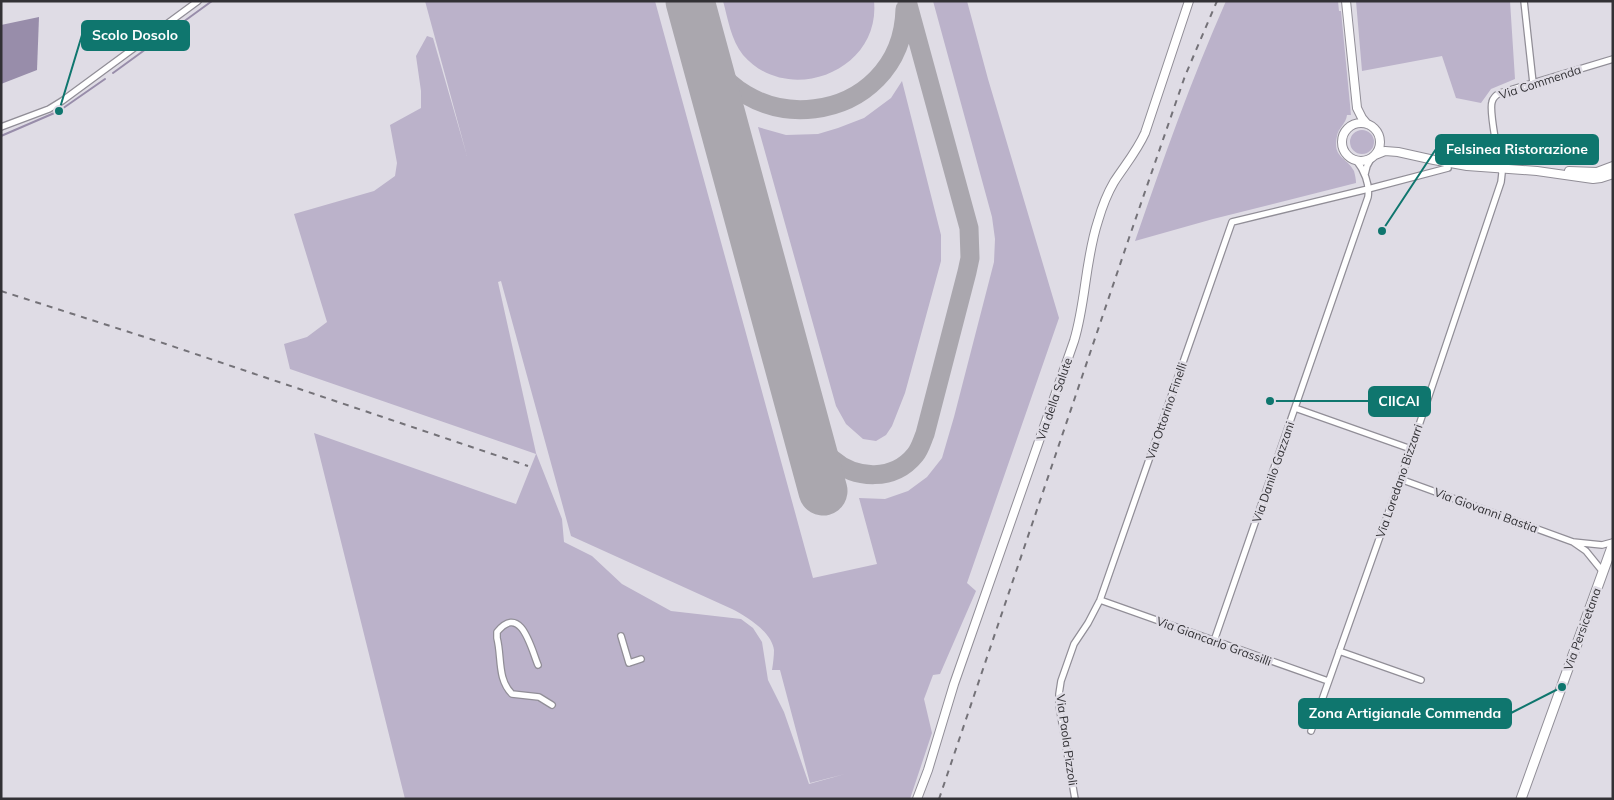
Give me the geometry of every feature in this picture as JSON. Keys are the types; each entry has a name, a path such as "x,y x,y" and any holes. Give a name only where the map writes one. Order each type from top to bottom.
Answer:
{"main road":[{"name":"Via Persicetana","path":"1520,799 1613,543"}],"street":[{"path":"1,127 49,109 62,101 198,1"},
{"name":"Via della Salute","path":"917,799 954,684 1074,341 1082,309 1089,255 1097,222 1114,183 1145,133 1189,1"},
{"path":"1346,1 1357,108 1355,118 1348,128 1342,144 1347,154 1356,160 1365,174 1368,189 1448,168"},
{"path":"1524,1 1533,83"},
{"name":"Via Commenda","path":"1501,168 1492,115 1492,102 1495,96 1613,59"},
{"path":"1357,108 1362,118 1373,127 1387,146 1398,152"},
{"path":"1348,128 1357,123 1368,124"},
{"path":"1365,174 1367,166 1380,146 1379,136"},
{"path":"1356,160 1365,160 1385,152 1398,152 1467,166 1537,171 1594,179 1613,174"},
{"path":"1537,171 1597,172 1613,166"},
{"name":"Via Loredano Bizzarri","path":"1311,731 1411,448 1501,182 1501,168"},
{"name":"Via Ottorino Finelli","path":"1100,600 1232,222 1368,189"},
{"name":"Via Danilo Gazzani","path":"1214,641 1366,204 1368,189"},
{"path":"1295,408 1411,448"},
{"name":"Via Giovanni Bastia","path":"1400,479 1573,542 1602,545 1613,543"},
{"name":"Via Giovanni Bastia","path":"1573,542 1586,551 1603,572"},
{"name":"Via Giancarlo Grassilli","path":"1100,600 1328,681"},
{"name":"Via Paola Pizzoli","path":"1075,799 1059,694 1061,681 1074,644 1100,600"},
{"path":"538,665 524,630 520,625 514,623 506,624 500,628 497,632 497,638 502,680 505,686 512,694 539,698 552,705"},
{"path":"622,636 629,663 641,659"},
{"path":"1339,651 1421,680"}],"shaded area":[{"path":"425,1 655,1 813,578 877,564 859,498 885,499 908,491 927,477 942,458 994,262 995,239 992,217 933,1 967,1 988,79 1059,318 967,583 976,591 940,674 933,675 924,699 932,733 910,799 405,799 314,433 516,504 536,454 290,369 284,344 307,337 327,322 294,214 374,191 395,176 397,163 390,125 421,108 421,91 416,56 427,36 433,38 467,156","holes":["501,281 571,536 732,609 758,625 772,643 774,650 772,670 780,670 810,783 845,774 809,784 784,712 768,680 762,642 753,628 741,619 671,611 622,584 592,556 564,542 562,519 536,453 498,282"]},
{"path":"723,1 874,1 872,26 863,46 847,63 828,74 806,79 783,78 762,70 743,55 733,36"},
{"path":"1226,1 1338,1 1339,11 1341,11 1351,115 1347,115 1338,133 1336,143 1338,153 1354,171 1356,183 1135,241 1189,90"},
{"path":"1356,1 1510,1 1515,79 1491,89 1481,103 1456,98 1442,56 1362,71"},
{"path":"39,17 37,70 1,84 1,25"},
{"path":"902,81 941,235 941,261 905,393 892,426 886,435 876,441 863,439 846,424 836,406 758,127 786,135 818,134 838,128 864,118 891,98"},
{"path":"1357,130 1367,130 1374,137 1374,147 1367,154 1357,154 1350,147 1350,137"}],"waterway":[{"path":"113,73 212,1"},
{"path":"1,136 59,111 105,79"}],"taxiway":[{"path":"803,418 823,450 832,459 852,471 875,475 897,470 906,463 917,453 925,434 967,272 970,258 969,228 907,1"},
{"path":"698,33 718,70 746,95 779,107 815,109 848,99 877,79 897,49 905,9"}],"runway":[{"path":"690,1 823,491"}],"railway":[{"path":"939,799 1185,76 1217,1"},
{"path":"1,291 157,341 528,466"}],"place":[{"name":"Scolo Dosolo","path":"59,111"},
{"name":"Felsinea Ristorazione","path":"1382,231"},
{"name":"CIICAI","path":"1270,401"},
{"name":"Zona Artigianale Commenda","path":"1562,687"}]}
